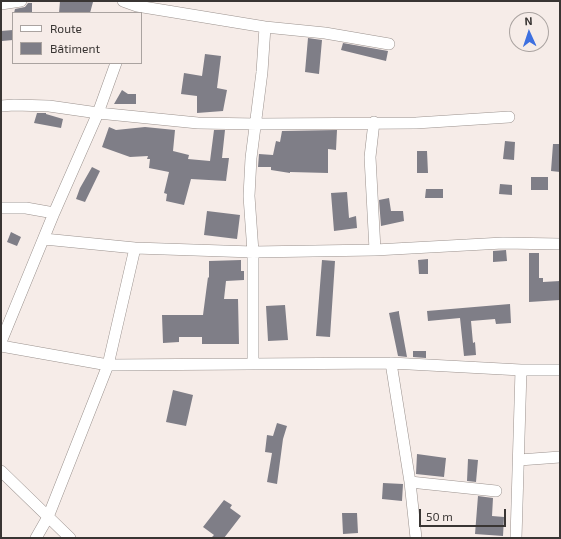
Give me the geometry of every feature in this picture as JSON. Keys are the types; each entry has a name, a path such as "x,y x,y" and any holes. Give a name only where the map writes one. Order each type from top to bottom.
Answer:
{"street":[{"path":"1,4 20,1"},
{"path":"123,1 137,7 265,27 325,33 389,44"},
{"path":"253,364 252,252 249,196 251,158 257,124 265,27"},
{"path":"1,342 54,213 98,113 116,64"},
{"path":"1,106 49,106 98,113 198,123 257,124 460,122 509,117"},
{"path":"374,122 370,157 375,250"},
{"path":"1,208 26,208 54,213"},
{"path":"44,239 135,248 252,252 375,250 503,243 560,244"},
{"path":"36,538 48,517 108,365 135,248"},
{"path":"1,346 108,365 391,363 522,370 560,370"},
{"path":"391,363 410,482 416,538"},
{"path":"516,538 520,460 522,370"},
{"path":"520,460 560,457"},
{"path":"1,471 70,538"},
{"path":"410,482 496,491"}],"building":[{"path":"60,1 93,2 90,12 59,12"},
{"path":"28,3 32,3 32,12 14,12 15,9 25,7"},
{"path":"12,30 12,40 2,41 1,31"},
{"path":"308,38 322,40 319,74 305,72"},
{"path":"343,43 388,51 386,61 341,50"},
{"path":"205,54 221,56 217,88 227,90 223,111 197,113 197,96 181,94 184,73 202,76"},
{"path":"122,90 128,94 136,94 136,104 114,104"},
{"path":"37,113 46,113 63,119 61,128 34,123"},
{"path":"109,127 116,130 145,127 175,130 173,151 189,155 188,159 210,161 214,130 225,130 222,158 229,158 226,181 191,179 184,205 166,201 167,194 164,193 169,172 149,168 150,159 147,159 148,156 130,157 102,147"},
{"path":"337,130 336,150 328,149 328,173 290,173 271,170 271,167 258,167 259,154 273,155 276,141 280,142 282,131"},
{"path":"505,141 515,142 514,160 503,159"},
{"path":"553,144 560,144 560,172 551,171"},
{"path":"417,151 427,151 428,173 417,173"},
{"path":"92,167 100,171 85,202 76,199 80,188"},
{"path":"531,177 548,177 548,190 531,190"},
{"path":"500,184 512,185 512,195 499,194"},
{"path":"426,189 443,189 443,198 425,198"},
{"path":"347,192 349,218 356,216 357,228 334,231 331,193"},
{"path":"389,198 391,211 403,211 404,221 381,226 379,200"},
{"path":"207,211 240,215 237,239 204,235"},
{"path":"11,232 21,237 17,246 7,242"},
{"path":"506,250 507,261 493,262 493,251"},
{"path":"529,253 539,253 539,278 543,278 543,282 560,281 560,300 529,302"},
{"path":"428,259 428,274 419,274 418,260"},
{"path":"241,260 241,271 244,271 244,280 226,281 224,299 238,299 239,344 202,344 202,337 179,337 179,342 163,343 162,315 203,315 208,277 209,278 209,261"},
{"path":"322,260 335,261 330,337 316,336"},
{"path":"510,304 511,323 496,324 495,319 471,321 473,343 475,342 476,355 464,356 460,318 428,321 427,311"},
{"path":"285,305 288,340 268,341 266,306"},
{"path":"399,311 407,357 398,356 389,313"},
{"path":"413,351 426,351 426,358 413,357"},
{"path":"173,390 193,395 186,426 166,422"},
{"path":"277,423 287,426 283,439 277,484 267,482 272,453 265,452 267,435 273,436"},
{"path":"417,454 446,458 444,477 416,474"},
{"path":"468,459 478,460 476,482 467,481"},
{"path":"383,483 403,484 402,501 382,499"},
{"path":"478,496 493,498 492,516 504,517 503,536 475,534"},
{"path":"224,500 232,505 230,508 241,516 224,538 211,538 214,535 203,527"},
{"path":"342,513 357,513 358,533 343,534"}]}
